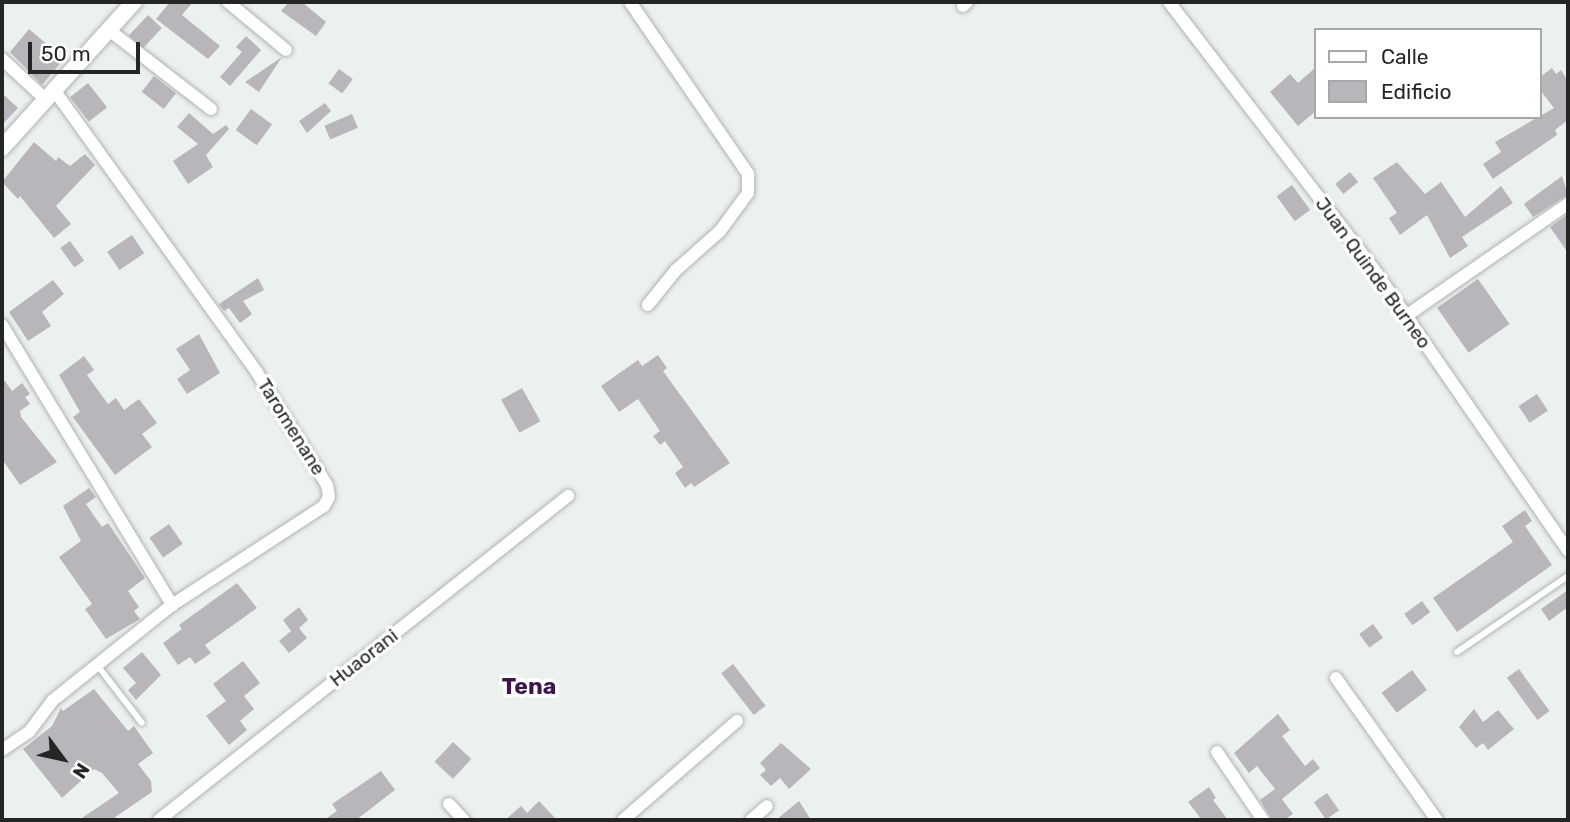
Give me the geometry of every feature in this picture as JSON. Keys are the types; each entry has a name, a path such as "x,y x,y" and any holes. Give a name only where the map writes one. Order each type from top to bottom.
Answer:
{"street":[{"path":"2,148 134,2"},
{"path":"228,2 286,50"},
{"path":"630,2 748,174 748,193 720,231 676,270 648,305"},
{"name":"Juan Quinde Burneo","path":"1169,2 1406,316 1568,551"},
{"path":"109,30 211,109"},
{"name":"Taromenane","path":"2,59 50,94 233,337 327,485 329,497 324,506 172,605 52,701 29,732 2,750"},
{"path":"1406,316 1568,204"},
{"path":"2,325 172,605"},
{"name":"Huaorani","path":"159,820 568,496"},
{"path":"1336,678 1437,820"},
{"path":"623,820 737,721"},
{"path":"1217,752 1263,820"},
{"path":"449,804 464,820"},
{"path":"751,820 767,806"}],"lane":[{"path":"1457,652 1568,576"},
{"path":"97,665 142,723"}],"building":[{"path":"170,2 193,2 182,15 220,46 208,59 156,19"},
{"path":"289,2 302,2 326,22 316,36 281,11"},
{"path":"148,15 162,28 143,48 129,35"},
{"path":"29,29 64,59 42,85 10,52"},
{"path":"246,36 261,50 230,86 220,77 242,52 236,47"},
{"path":"282,57 259,92 245,82"},
{"path":"1552,68 1556,74 1561,70 1568,81 1568,120 1555,130 1557,135 1493,179 1483,164 1501,152 1495,142 1535,119 1542,119 1542,115 1554,108 1542,93 1542,76"},
{"path":"339,69 353,79 342,94 328,84"},
{"path":"1314,69 1314,113 1298,126 1270,92 1290,74 1298,83"},
{"path":"154,76 176,93 164,109 142,92"},
{"path":"88,83 107,107 89,122 70,97"},
{"path":"2,93 18,108 2,125"},
{"path":"325,103 331,111 307,133 299,121"},
{"path":"251,109 272,124 257,145 236,130"},
{"path":"189,113 213,134 226,125 229,129 206,155 213,167 188,184 173,161 198,144 177,127"},
{"path":"352,114 358,128 330,140 324,126"},
{"path":"34,142 56,161 58,157 70,166 85,154 95,165 56,206 71,224 54,238 20,196 18,199 2,182"},
{"path":"1397,162 1425,194 1441,182 1465,217 1501,186 1513,203 1462,237 1468,246 1450,258 1427,215 1400,235 1389,218 1397,213 1373,178"},
{"path":"1350,172 1358,182 1343,194 1335,184"},
{"path":"1562,176 1568,195 1533,217 1524,204"},
{"path":"1292,185 1310,210 1295,221 1277,196"},
{"path":"1568,214 1568,253 1550,227"},
{"path":"132,235 144,253 119,270 107,252"},
{"path":"70,241 84,260 74,267 60,248"},
{"path":"258,278 264,290 243,301 252,314 240,323 229,308 224,311 219,304"},
{"path":"1478,279 1510,324 1469,353 1437,308"},
{"path":"53,280 64,294 42,312 51,326 28,341 9,312"},
{"path":"199,334 220,373 187,394 177,379 190,370 176,349"},
{"path":"658,355 667,368 663,371 730,463 694,487 691,483 685,488 675,473 683,467 665,441 660,445 653,436 660,431 638,399 619,412 601,386 638,360 642,366"},
{"path":"84,356 94,370 87,375 108,404 116,398 124,410 139,399 157,423 142,434 152,447 115,475 73,417 80,412 59,375"},
{"path":"2,377 12,391 22,383 30,394 25,397 30,404 20,411 21,417 57,462 20,485 2,459"},
{"path":"522,388 540,421 519,433 501,400"},
{"path":"1537,394 1548,411 1529,423 1519,406"},
{"path":"89,488 96,497 86,504 102,527 108,523 145,578 128,591 139,607 134,611 140,619 106,639 85,609 92,604 59,557 81,541 63,506"},
{"path":"1525,510 1532,521 1525,526 1552,565 1457,632 1433,598 1513,542 1502,526"},
{"path":"169,524 183,544 163,557 149,538"},
{"path":"237,583 257,608 205,645 211,653 195,664 190,657 178,665 163,643 182,629 179,625"},
{"path":"1568,590 1568,607 1549,621 1541,609"},
{"path":"1422,601 1430,612 1412,625 1404,614"},
{"path":"299,607 308,620 299,628 307,638 289,653 279,641 291,631 283,620"},
{"path":"1373,624 1383,638 1369,648 1359,634"},
{"path":"142,652 161,675 136,700 128,690 136,683 123,668"},
{"path":"243,661 260,683 244,696 254,709 240,721 247,730 229,745 206,716 226,701 213,684"},
{"path":"733,664 766,706 754,715 721,673"},
{"path":"1519,669 1550,711 1537,720 1507,678"},
{"path":"1412,670 1427,690 1397,713 1382,693"},
{"path":"94,689 128,731 134,726 153,753 138,764 151,781 152,792 111,820 79,820 119,793 102,773 94,769 62,798 23,749 52,726 61,708 63,711"},
{"path":"1474,709 1483,722 1498,710 1514,729 1488,750 1483,743 1476,748 1459,727"},
{"path":"1278,714 1290,730 1282,736 1305,766 1313,759 1320,768 1282,799 1293,814 1284,820 1272,820 1260,800 1275,789 1257,766 1249,773 1234,753"},
{"path":"453,742 471,759 453,779 435,762"},
{"path":"781,743 811,769 789,789 780,778 771,786 760,775 766,770 760,763"},
{"path":"381,771 395,790 356,820 324,820 337,811 332,804"},
{"path":"1209,787 1216,798 1213,800 1228,820 1202,820 1188,802"},
{"path":"1327,793 1339,810 1326,819 1314,802"},
{"path":"539,801 557,820 505,820 521,806 527,813"},
{"path":"799,801 811,820 776,820"}],"district":[{"name":"Tena","path":"529,686"}]}
